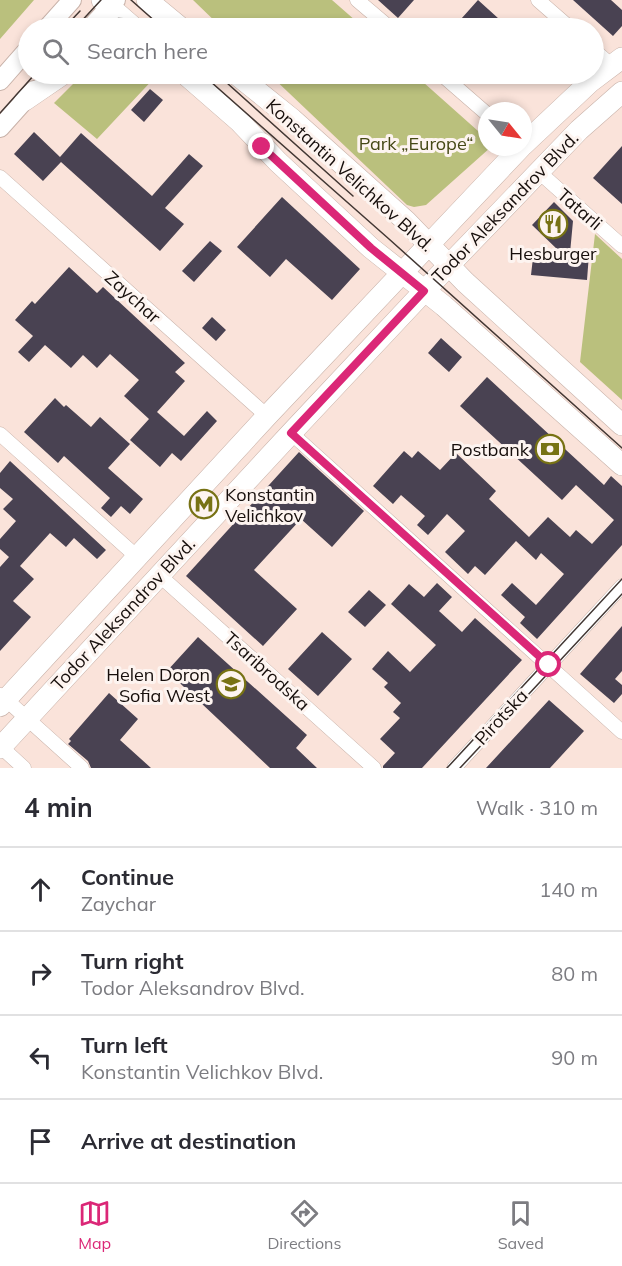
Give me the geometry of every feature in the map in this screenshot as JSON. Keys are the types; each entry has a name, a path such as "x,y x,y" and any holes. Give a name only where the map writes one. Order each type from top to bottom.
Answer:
{"main road":[{"path":"56,18 72,0"},
{"path":"147,0 169,18"},
{"path":"97,18 109,2 124,18"},
{"path":"0,81 18,60"},
{"name":"Todor Aleksandrov Blvd.","path":"604,72 617,62"},
{"path":"0,128 40,84"},
{"path":"25,100 48,84"},
{"name":"Konstantin Velichkov Blvd.","path":"197,84 239,120 278,162 377,253 424,291 622,465"},
{"name":"Konstantin Velichkov Blvd.","path":"248,84 292,119 406,221 449,266 622,425"},
{"name":"Todor Aleksandrov Blvd.","path":"532,136 589,84"},
{"name":"Todor Aleksandrov Blvd.","path":"0,747 424,291 579,130 622,92"},
{"name":"Todor Aleksandrov Blvd.","path":"2,700 401,272 512,156"}],"street":[{"path":"357,0 378,18"},
{"path":"538,0 559,18"},
{"path":"452,84 478,106"},
{"name":"Tatarli","path":"538,172 622,246"},
{"name":"Zaychar","path":"0,177 267,416"},
{"path":"291,433 622,732"},
{"path":"0,434 136,556"},
{"name":"Tsaribrodska","path":"159,574 374,768"},
{"name":"Pirotska","path":"454,768 622,586"},
{"path":"2,700 27,718 82,768"},
{"path":"0,747 24,768"}],"green space":[{"path":"0,0 34,0 18,18 0,39"},
{"path":"193,0 332,0 353,18 212,18"},
{"path":"73,84 149,84 97,139 54,103"},
{"name":"Park „Europe“","path":"280,84 425,84 478,131 478,156 481,156 426,205 414,207 407,205"},
{"path":"595,234 622,259 622,400 580,362"}],"building":[{"path":"378,0 414,0 398,18"},
{"path":"478,0 498,18 462,18"},
{"path":"573,0 611,0 622,10 622,26 613,36 604,28 604,18 593,18"},
{"path":"150,89 163,100 144,122 131,110"},
{"path":"34,132 60,157 81,133 152,196 189,154 203,166 165,208 184,224 160,251 61,162 43,181 14,154"},
{"path":"622,146 622,204 593,178"},
{"path":"282,197 360,269 332,300 286,259 270,277 237,247"},
{"path":"554,202 573,221 570,253 589,254 587,280 531,275 534,249 559,251 532,225"},
{"path":"210,241 222,251 194,282 182,271"},
{"path":"69,267 97,293 103,287 185,363 175,372 185,381 157,412 184,436 207,411 217,421 181,461 172,453 160,467 130,440 149,419 124,396 139,380 110,354 97,368 83,355 71,368 45,345 29,362 18,352 33,336 15,320 32,301 35,304"},
{"path":"212,317 226,330 216,341 202,328"},
{"path":"441,338 462,357 449,372 428,353"},
{"path":"487,377 604,485 611,476 622,486 622,545 537,639 520,623 525,617 501,595 512,583 536,605 564,574 541,553 536,560 516,541 485,575 475,566 468,574 445,552 465,531 447,514 428,535 417,525 425,516 401,495 393,504 373,486 404,451 412,458 418,451 440,470 456,453 496,491 489,499 529,537 548,517 570,537 576,530 592,544 614,520 576,485 562,500 460,406"},
{"path":"55,398 91,427 100,417 130,444 108,468 143,499 130,514 121,506 111,517 101,508 110,498 64,456 58,463 24,432"},
{"path":"299,452 364,511 332,547 301,519 254,570 297,609 263,646 186,576"},
{"path":"10,461 106,550 97,559 74,538 66,547 50,533 20,566 34,579 13,601 31,617 0,651 0,567 9,557 0,549 0,539 16,521 3,509 13,499 0,488 0,473"},
{"path":"437,583 452,597 439,611 462,632 475,618 522,660 422,768 383,768 395,753 380,739 400,718 393,712 401,703 384,687 388,683 372,669 388,651 410,672 436,645 391,604 409,584 424,597"},
{"path":"369,590 386,605 365,627 348,612"},
{"path":"622,626 622,671 615,679 622,685 622,694 614,703 580,674"},
{"path":"322,632 352,659 318,696 288,669"},
{"path":"198,637 307,735 296,748 317,768 270,768 167,671"},
{"path":"109,693 138,719 120,740 151,768 91,768 88,761 68,744 71,741 69,739"},
{"path":"549,700 584,731 550,768 486,768"}],"tram line":[{"path":"84,18 101,0"},
{"path":"131,0 151,18"},
{"path":"73,18 80,11"},
{"path":"0,113 26,84"},
{"path":"213,84 622,448"},
{"path":"228,84 353,196"},
{"path":"447,768 622,579"},
{"path":"460,768 622,594"}],"place":[{"name":"Hesburger","path":"553,224"},
{"name":"Postbank","path":"550,449"},
{"name":"Konstantin Velichkov","path":"204,504"},
{"name":"Helen Doron Sofia West","path":"231,684"}],"route":[{"path":"262,147 371,248 424,291 291,433 549,665"}]}
